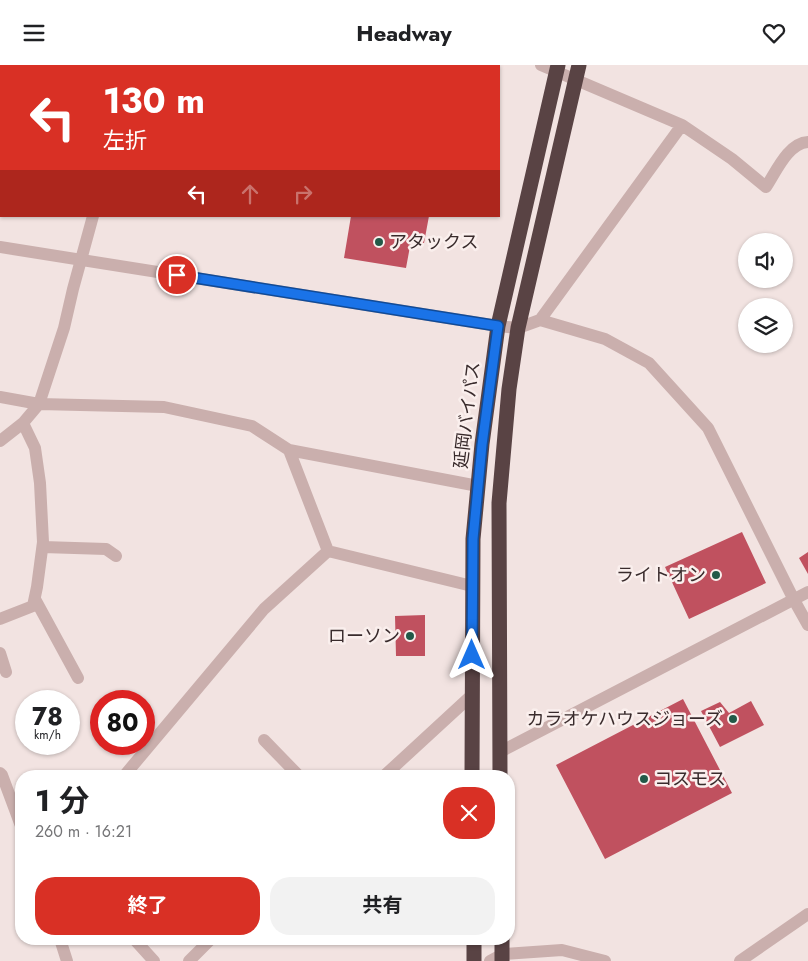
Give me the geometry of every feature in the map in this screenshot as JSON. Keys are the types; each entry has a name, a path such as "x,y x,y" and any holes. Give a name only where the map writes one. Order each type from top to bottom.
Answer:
{"highway":[{"path":"500,770 499,503 509,389 518,328 579,65"},
{"name":"延岡バイパス","path":"472,770 472,586 473,539 478,485 498,326 557,68"},
{"path":"474,945 474,961"}],"street":[{"path":"541,65 557,68 576,80 682,125 732,159 766,187 787,155 801,142 808,142"},
{"path":"0,247 518,328 540,320 682,125"},
{"path":"0,441 23,423 39,404 64,329 80,260 93,217"},
{"path":"540,320 604,339 649,363 701,420 708,428 808,625"},
{"path":"0,397 39,404 164,407 252,426 289,450 478,485"},
{"path":"0,619 33,606 43,547 40,483 35,448 23,423"},
{"path":"289,450 328,551"},
{"path":"43,547 106,549 116,555"},
{"path":"328,551 472,586"},
{"path":"129,770 264,609 328,551"},
{"path":"500,752 808,592"},
{"path":"35,599 78,679"},
{"path":"0,653 6,672"},
{"path":"391,770 472,695"},
{"path":"264,740 293,770"},
{"path":"0,773 15,810"},
{"path":"740,961 808,915"},
{"path":"62,945 67,961"},
{"path":"139,945 154,961"},
{"path":"189,961 205,945"},
{"path":"499,954 562,950 605,961"}],"building":[{"name":"アタックス","path":"351,217 429,217 424,243 411,241 406,268 344,258"},
{"name":"ライトオン","path":"742,532 766,583 689,619 665,567"},
{"path":"808,552 808,574 799,558"},
{"name":"ローソン","path":"425,615 425,656 396,656 395,616"},
{"name":"コスモス","path":"683,699 732,793 605,859 556,765"},
{"name":"カラオケハウスジョーズ","path":"751,701 764,725 720,747 701,711 720,702 729,713"}],"place":[{"name":"アタックス","path":"379,242"},
{"name":"ライトオン","path":"716,575"},
{"name":"ローソン","path":"410,636"},
{"name":"カラオケハウスジョーズ","path":"733,719"},
{"name":"コスモス","path":"644,779"}],"route":[{"path":"177,275 498,326 482,445 473,539 472,655"}]}
